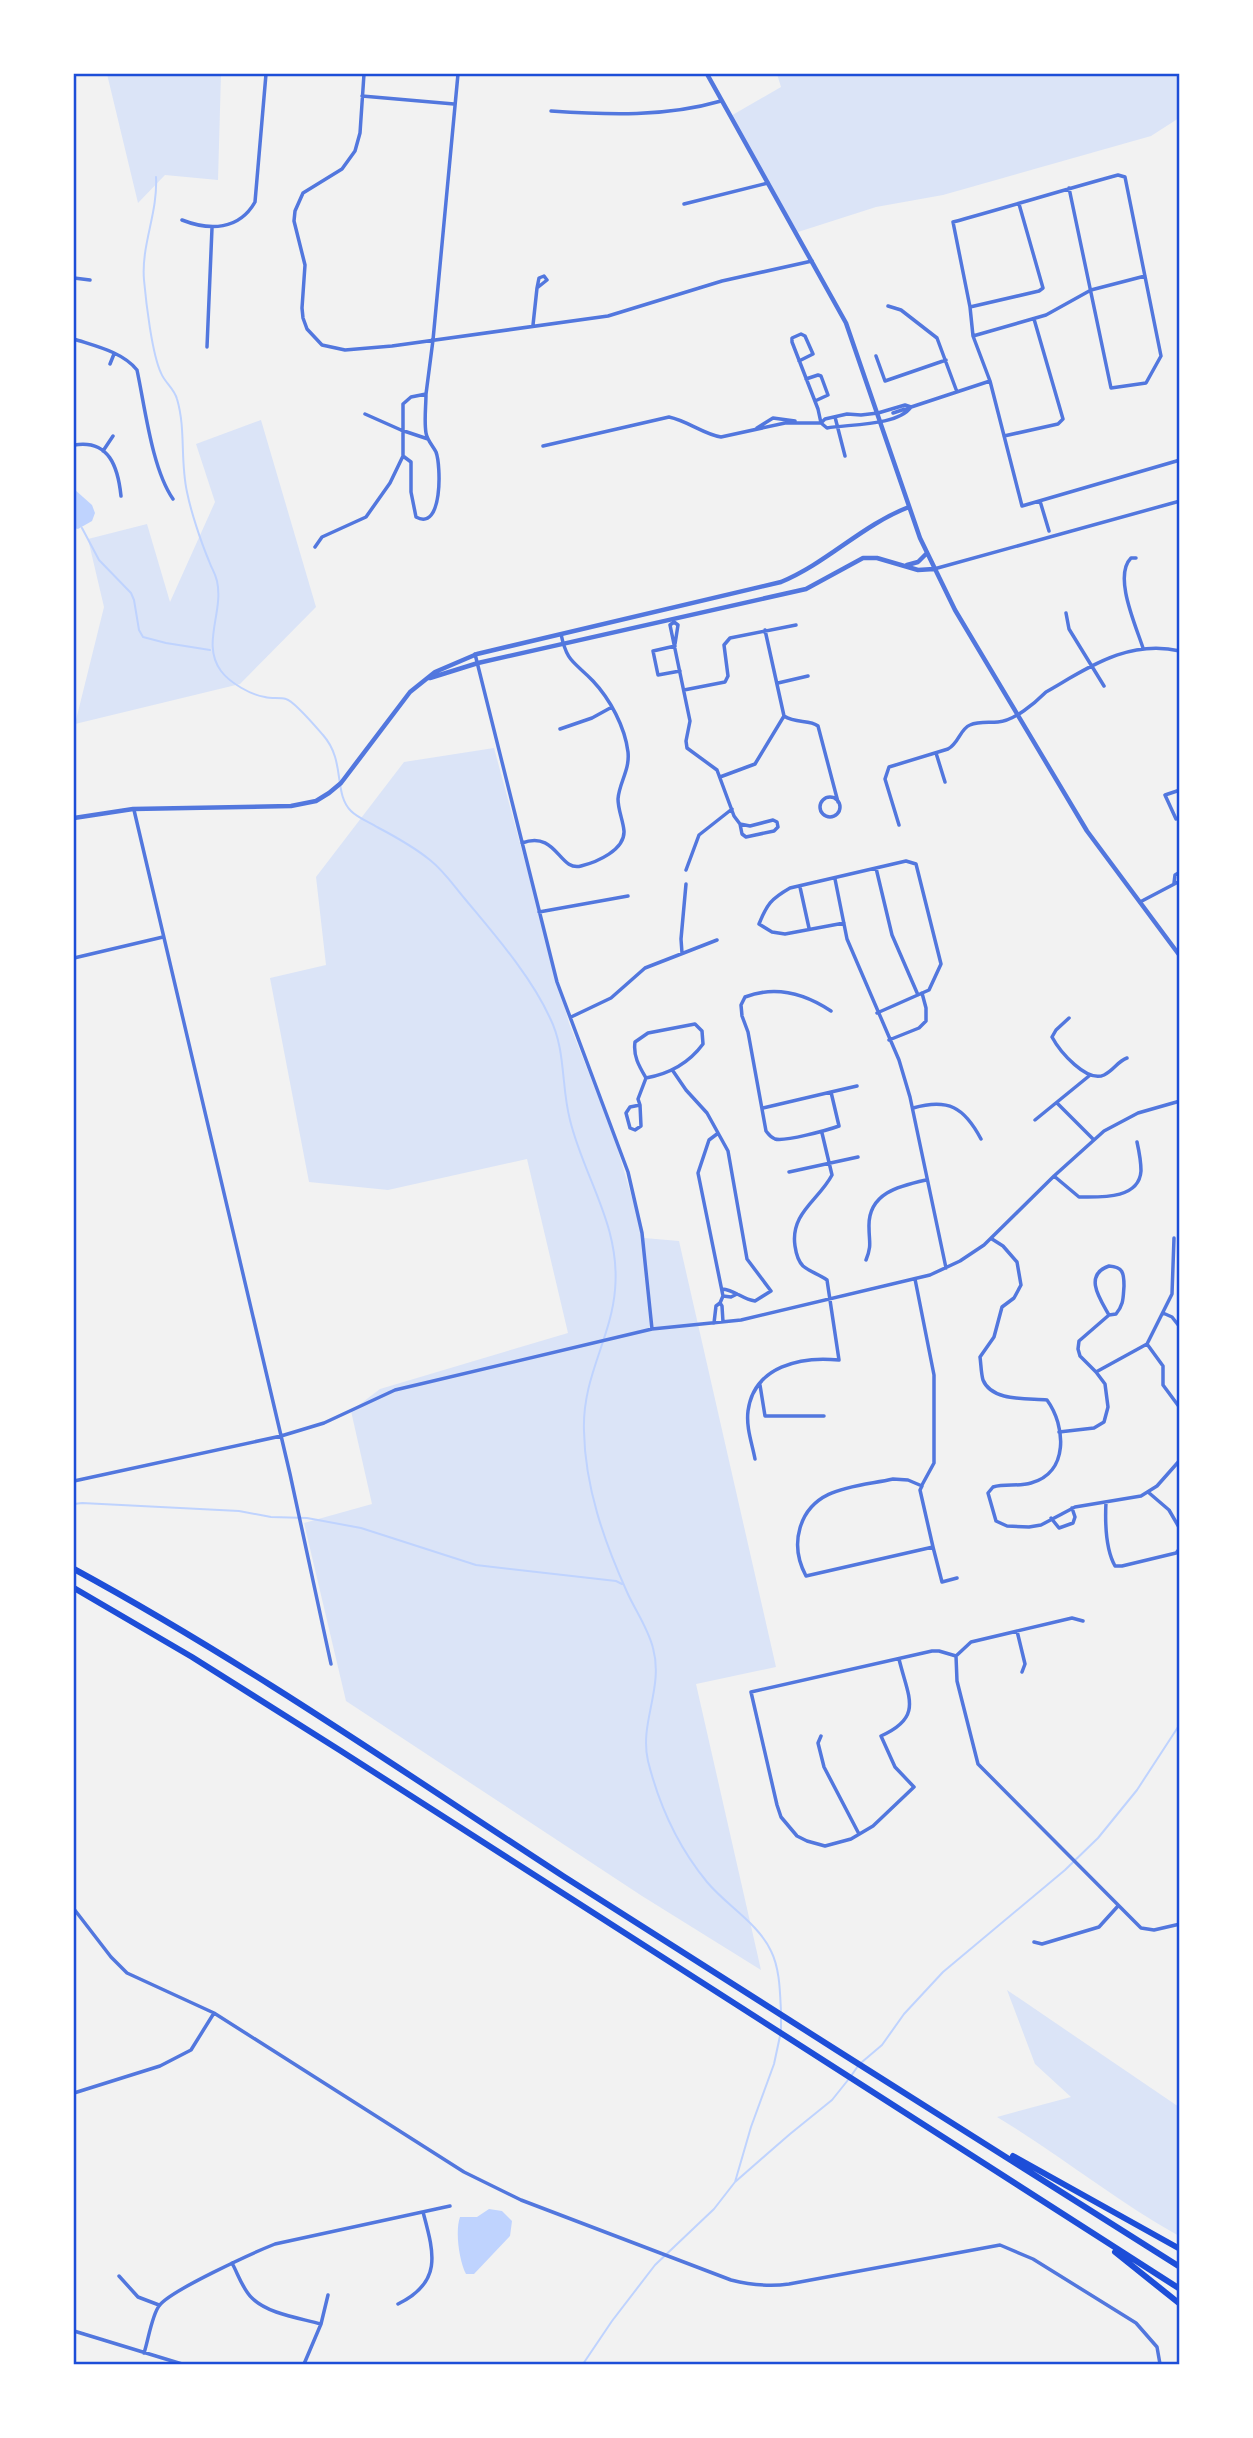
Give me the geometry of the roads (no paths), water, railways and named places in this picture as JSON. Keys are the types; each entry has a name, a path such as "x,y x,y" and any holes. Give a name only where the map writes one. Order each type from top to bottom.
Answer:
{"highway":[{"path":"74,1569 136,1603 290,1697 594,1896 1180,2267"},
{"path":"74,1588 192,1657 330,1744 1180,2289"},
{"path":"959,2127 1180,2249"},
{"path":"1092,2234 1180,2304"}],"street":[{"path":"182,219 212,228 240,220 255,202 267,74"},
{"path":"365,74 360,133 355,151 342,169 303,193 295,211 294,221 305,265 303,318 313,337 322,345 334,349 392,346 608,316 722,281 813,261"},
{"path":"402,456 411,462 411,492 416,517 421,520 428,519 435,512 438,486 436,454 426,434 426,394 458,74"},
{"path":"707,74 846,323 909,507 934,569 1087,831 1180,956"},
{"path":"362,96 454,104"},
{"path":"551,111 605,114 660,112 721,101"},
{"path":"1069,188 1111,388 1146,383 1161,356 1125,177 1118,174 1069,188 1019,204 953,222 973,336 990,381 1022,506 1180,460"},
{"path":"684,204 768,183"},
{"path":"970,307 1043,288 1019,204"},
{"path":"207,347 212,228"},
{"path":"973,336 1034,319 1056,310 1090,290 1145,276"},
{"path":"74,278 90,280"},
{"path":"533,325 537,288"},
{"path":"888,306 901,310 937,338 957,392"},
{"path":"1004,436 1058,424 1063,419 1034,319"},
{"path":"799,361 813,354 805,336 801,334 792,338 792,342 821,424"},
{"path":"74,339 131,362 137,370 160,471 166,489 173,499"},
{"path":"110,364 114,354"},
{"path":"876,356 885,381 946,360"},
{"path":"806,379 821,376 828,395 815,401"},
{"path":"821,424 825,419 835,417 907,412 911,407 990,381"},
{"path":"315,547 322,537 366,517 390,483 402,456 403,404 411,397 426,394"},
{"path":"543,446 669,418 680,419 721,437 797,421 821,424 827,428 881,422 905,405 911,407"},
{"path":"365,414 428,439"},
{"path":"835,417 845,456"},
{"path":"103,451 113,436"},
{"path":"74,445 90,444 103,451 117,470 121,496"},
{"path":"1040,501 1049,531"},
{"path":"422,681 478,663 806,589 863,558 877,558 918,570 934,569 1180,501"},
{"path":"74,818 133,809 291,806 316,800 341,783 397,706 422,681 449,664 475,654 781,582 816,565 886,517 909,507"},
{"path":"902,566 918,562 927,553"},
{"path":"1136,558 1128,561 1123,580 1143,648"},
{"path":"1066,613 1069,629 1104,686"},
{"path":"675,646 678,625 674,622 670,625 690,721 687,748 712,764 720,777 742,834 746,836 774,831 778,827 773,820 750,826 740,824"},
{"path":"684,690 725,681 728,676 724,648 730,638 796,625"},
{"path":"720,777 755,764 784,716 765,630"},
{"path":"522,843 540,839 555,849 569,864 578,867 614,851 620,845 624,829 618,799 628,765 626,743 612,707 593,682 570,661 561,634"},
{"path":"675,646 653,651 658,675 680,671"},
{"path":"899,825 885,779 886,771 893,765 954,745 963,729 969,725 1002,722 1046,692 1116,654 1143,648 1180,651"},
{"path":"475,654 557,982 628,1172 642,1233 652,1329"},
{"path":"778,683 808,676"},
{"path":"560,729 592,718 612,707"},
{"path":"784,716 794,722 813,723 818,726 838,802 839,809 835,815 828,817 821,813 820,805 824,799 831,798 838,802"},
{"path":"936,753 945,782"},
{"path":"1176,819 1166,795 1180,790"},
{"path":"133,809 281,1436 331,1664"},
{"path":"687,870 699,835 732,809"},
{"path":"844,923 779,934 759,924 766,906 790,888 906,861 916,864 941,964 929,990 877,1013"},
{"path":"876,868 892,935 926,1008 926,1021 919,1028 889,1040"},
{"path":"1174,883 1175,875 1180,872"},
{"path":"835,879 847,939 899,1060 913,1108 946,1268"},
{"path":"1140,902 1180,881"},
{"path":"682,953 686,884"},
{"path":"800,887 809,928"},
{"path":"539,912 628,896"},
{"path":"74,958 163,937"},
{"path":"571,1017 611,998 645,968 717,940"},
{"path":"831,1011 794,993 759,992 745,998 741,1005 766,1131 771,1137 778,1140 822,1133 839,1126 831,1093"},
{"path":"1069,1018 1056,1030 1052,1038 1060,1052 1090,1076 1106,1074 1127,1058"},
{"path":"695,1024 702,1031 703,1044 698,1051 673,1071 646,1078 636,1061 635,1042 648,1033 695,1024"},
{"path":"673,1071 707,1113 728,1151 747,1259 771,1291 755,1301 733,1290 722,1289"},
{"path":"1035,1120 1090,1076"},
{"path":"639,1105 630,1107 626,1113 630,1128 635,1130 641,1126 642,1121 638,1099 646,1078"},
{"path":"763,1108 857,1086"},
{"path":"74,1481 281,1436 324,1423 395,1390 652,1329 741,1320 915,1279 946,1268 973,1254 992,1239 1093,1139 1126,1118 1180,1101"},
{"path":"913,1108 933,1102 944,1104 968,1117 981,1139"},
{"path":"1056,1103 1093,1139"},
{"path":"755,1460 748,1419 750,1403 760,1382 771,1372 793,1363 816,1359 839,1360 827,1280 805,1268 800,1262 794,1240 803,1210 832,1175 822,1133"},
{"path":"714,1323 716,1306 723,1296 698,1172 709,1140 717,1134"},
{"path":"1054,1176 1079,1198 1110,1197 1129,1190 1138,1182 1141,1170 1137,1142"},
{"path":"789,1172 858,1157"},
{"path":"866,1259 871,1246 870,1214 878,1200 897,1186 927,1180"},
{"path":"1096,1371 1147,1344 1172,1294 1174,1238"},
{"path":"992,1239 1003,1246 1017,1262 1021,1285 1014,1298 1002,1307 994,1337 979,1357 984,1381 992,1391 1002,1396 1047,1400 1052,1406 1062,1448 1049,1473 1030,1484 993,1487 988,1493 994,1516 1000,1524 1029,1527 1041,1525 1072,1508 1141,1496 1157,1486 1180,1460"},
{"path":"1059,1432 1094,1428 1104,1422 1108,1399 1105,1384 1080,1356 1079,1341 1109,1315 1116,1314 1124,1301 1125,1278 1122,1271 1109,1266 1101,1268 1096,1274 1095,1282 1095,1289 1109,1315"},
{"path":"915,1279 934,1375 934,1463 920,1490 942,1582 957,1578"},
{"path":"723,1296 731,1297 737,1294"},
{"path":"720,1303 723,1322"},
{"path":"1163,1313 1172,1317 1179,1326"},
{"path":"1147,1344 1163,1366 1163,1385 1180,1408"},
{"path":"760,1382 765,1416 824,1416"},
{"path":"922,1486 908,1480 893,1479 855,1485 819,1499 804,1517 798,1539 798,1555 806,1576 933,1547"},
{"path":"1148,1492 1169,1510 1180,1529"},
{"path":"1106,1502 1105,1519 1111,1558 1115,1566 1176,1553 1180,1548"},
{"path":"1051,1518 1059,1528 1073,1523 1075,1517 1072,1508"},
{"path":"1083,1621 1072,1618 971,1642 957,1656 957,1681 978,1764 1141,1928 1154,1930 1180,1924"},
{"path":"1017,1631 1025,1664 1022,1672"},
{"path":"899,1659 910,1708 907,1718 899,1728 881,1736 895,1767 914,1787 873,1826 840,1844 825,1846 807,1841 787,1826 777,1805 751,1692 932,1651 957,1656"},
{"path":"821,1736 818,1743 824,1767 859,1834"},
{"path":"1034,1942 1042,1944 1092,1930 1105,1922 1118,1906"},
{"path":"74,1909 111,1957 127,1973 214,2013 464,2172 521,2200 731,2280 771,2286 1000,2245 1033,2259 1136,2323 1157,2347 1160,2364"},
{"path":"74,2093 160,2066 191,2050 214,2013"},
{"path":"144,2353 159,2305 232,2263 275,2244 450,2206"},
{"path":"398,2304 415,2296 422,2289 433,2264 423,2212"},
{"path":"232,2263 250,2297 271,2309 321,2324"},
{"path":"119,2276 138,2297 159,2305"},
{"path":"304,2364 321,2324 328,2295"},
{"path":"74,2331 182,2364"}],"water":[{"path":"74,489 92,505 95,513 92,521 78,529 74,528"},
{"path":"489,2209 502,2211 512,2221 510,2236 474,2274 466,2274 458,2246 460,2217 477,2217"}],"waterway":[{"path":"156,177 155,203 144,267 146,301 158,364 163,377 176,395 180,410 189,500 217,581 218,604 213,639 215,661 221,671 241,688 259,696 286,699 294,704 323,735 335,755 342,795 351,811 411,846 440,869 522,971 542,1002 555,1030 570,1120 607,1223 615,1267 612,1308 587,1393 585,1452 597,1513 619,1573 653,1648 656,1677 647,1733 648,1761 664,1810 697,1869 715,1891 750,1923 771,1951 778,1973 781,2012"},
{"path":"82,528 99,560 131,593 143,637 210,650"},
{"path":"74,1504 239,1511 271,1517 307,1518 361,1528 476,1565 616,1581 622,1584"},
{"path":"862,2062 882,2045 904,2014 943,1972 1065,1870 1098,1838 1137,1790 1180,1724"},
{"path":"781,2018 781,2030"},
{"path":"735,2182 774,2064 780,2036"},
{"path":"851,2076 858,2066"},
{"path":"583,2364 655,2265 714,2209 735,2182 832,2100 848,2080"}]}
